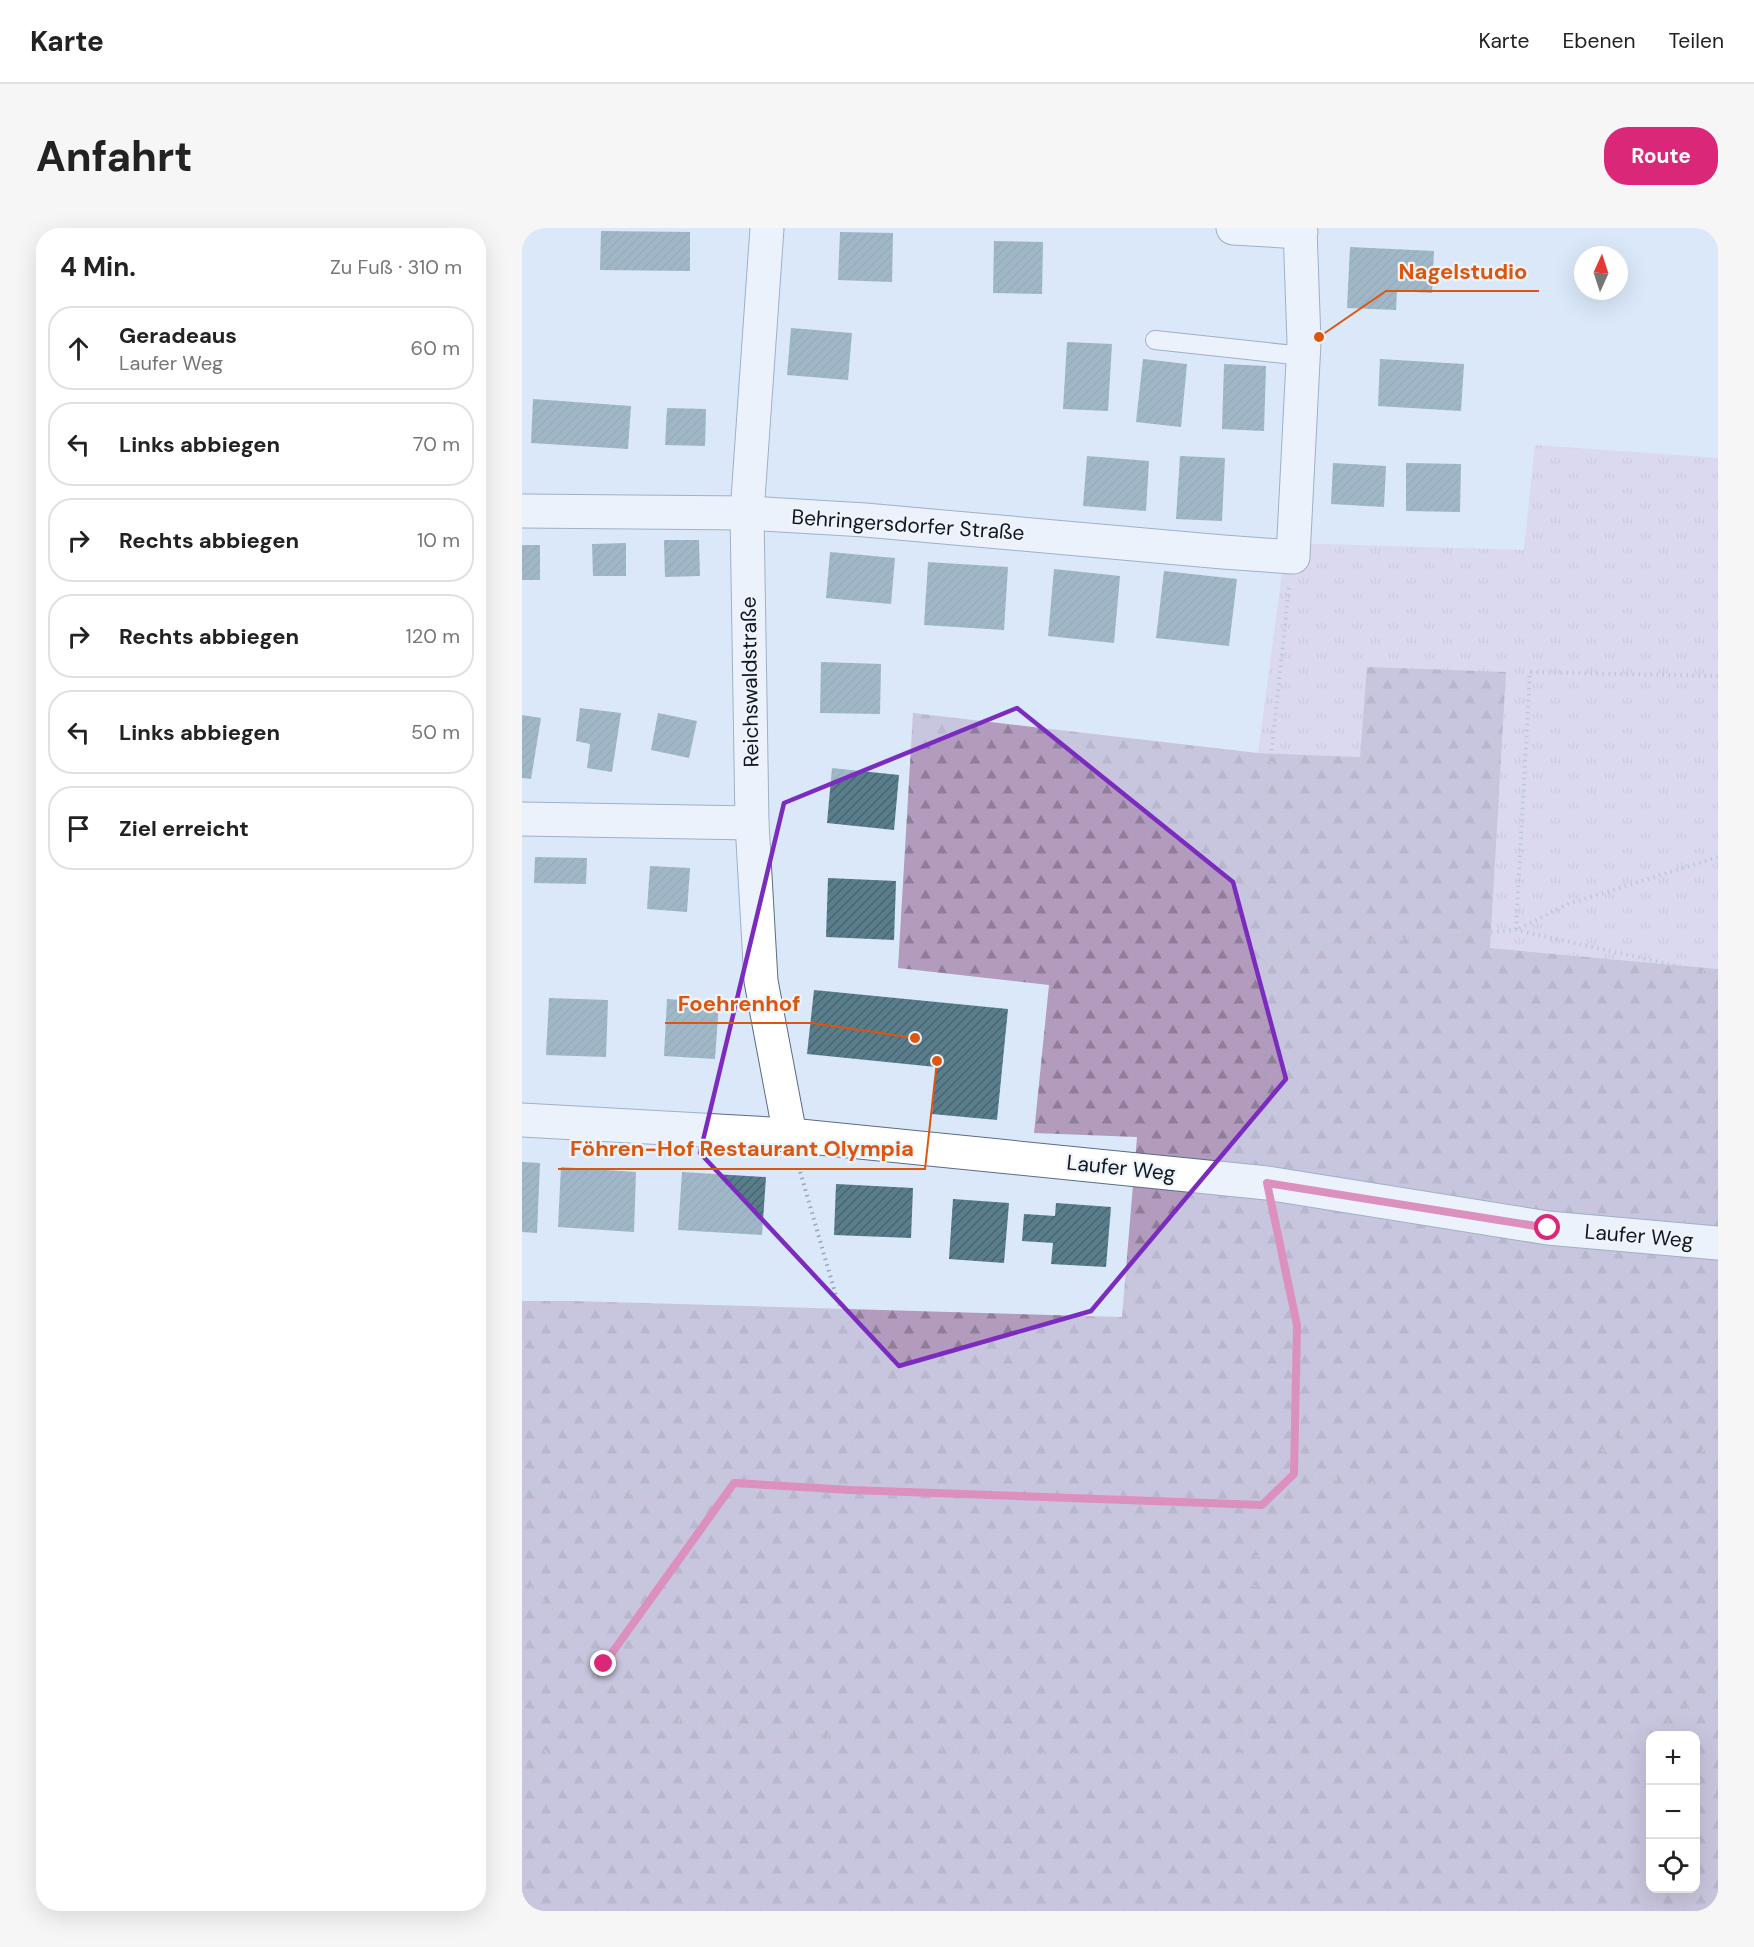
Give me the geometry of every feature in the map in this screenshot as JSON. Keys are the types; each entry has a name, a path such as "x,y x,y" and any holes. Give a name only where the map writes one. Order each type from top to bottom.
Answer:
{"street":[{"name":"Reichswaldstraße","path":"766,228 747,513 752,823 761,981 790,1135"},
{"path":"1233,228 1300,230 1303,356 1293,557"},
{"name":"Behringersdorfer Straße","path":"522,511 747,513 865,519 1293,557"},
{"path":"522,819 752,823"},
{"name":"Laufer Weg","path":"522,1120 790,1135 1267,1183 1548,1228 1718,1243"}],"lane":[{"path":"1155,340 1303,356"}],"path":[{"path":"1239,1754 1262,1505 1294,1474 1297,1325 1267,1183 1261,851 1293,557"},
{"path":"1516,930 1530,672 1718,675"},
{"path":"1516,930 1568,904 1718,857"},
{"path":"1264,950 1516,930 1718,975"},
{"path":"790,1135 852,1351 851,1490"},
{"path":"1294,1474 1380,1484 1414,1525 1450,1543 1552,1514 1610,1442 1649,1415 1695,1435 1718,1475"},
{"path":"522,1787 604,1664 734,1483"},
{"path":"522,1490 599,1496 734,1483 851,1490 1262,1505"},
{"path":"522,1579 654,1718 998,1754 1504,1755 1656,1731 1718,1688"}],"highlighted area":[{"path":"1017,708 1233,882 1286,1079 1091,1311 899,1366 700,1153 784,803"}],"green space":[{"path":"1535,445 1718,458 1718,969 1490,948 1505,672 1361,757 1258,753 1286,543 1524,550"},
{"path":"1367,667 1506,672 1490,948 1718,969 1718,1911 522,1911 522,1301 1122,1317 1137,1137 1034,1133 1049,985 898,968 913,713 1258,753 1360,757"}],"building":[{"path":"601,231 690,232 690,271 600,270"},
{"path":"840,232 893,233 892,282 838,280"},
{"path":"994,241 1043,242 1042,294 993,293"},
{"path":"1350,247 1434,251 1432,293 1397,291 1396,310 1347,308"},
{"path":"791,328 852,333 848,380 787,375"},
{"path":"1067,342 1112,344 1108,411 1063,409"},
{"path":"1143,359 1187,364 1181,427 1136,422"},
{"path":"1380,359 1464,364 1461,411 1378,406"},
{"path":"1224,364 1266,366 1264,431 1222,429"},
{"path":"533,399 631,406 628,449 531,443"},
{"path":"667,408 706,409 705,446 665,445"},
{"path":"1087,456 1149,461 1146,511 1083,506"},
{"path":"1180,456 1225,458 1222,521 1176,519"},
{"path":"1333,463 1386,466 1384,507 1331,504"},
{"path":"1406,463 1461,464 1460,512 1406,511"},
{"path":"664,540 699,540 700,576 665,577"},
{"path":"626,543 626,576 593,576 592,544"},
{"path":"522,545 540,545 540,580 522,580"},
{"path":"830,552 895,558 891,604 826,598"},
{"path":"928,562 1008,567 1004,630 924,625"},
{"path":"1054,569 1120,576 1114,643 1048,636"},
{"path":"1164,571 1237,579 1229,646 1156,638"},
{"path":"821,662 881,664 880,714 820,713"},
{"path":"580,708 621,713 612,772 587,768 590,744 576,741"},
{"path":"658,713 697,721 689,758 651,750"},
{"path":"522,715 541,718 531,779 522,778"},
{"path":"832,768 899,775 894,830 827,823"},
{"path":"535,857 587,858 586,884 534,883"},
{"path":"650,866 690,868 687,912 647,909"},
{"path":"828,878 896,881 894,940 826,937"},
{"path":"814,990 1008,1009 997,1120 932,1114 936,1067 807,1054"},
{"path":"549,998 608,1000 606,1057 546,1055"},
{"path":"667,999 719,1003 715,1059 664,1056"},
{"path":"522,1162 540,1163 537,1233 522,1232"},
{"path":"561,1167 636,1172 634,1232 558,1227"},
{"path":"682,1172 766,1177 762,1235 678,1230"},
{"path":"836,1184 913,1188 911,1238 834,1235"},
{"path":"953,1199 1009,1203 1004,1263 949,1259"},
{"path":"1056,1203 1111,1207 1106,1267 1051,1264 1053,1243 1022,1241 1024,1214 1055,1216"}],"place":[{"name":"Nagelstudio","path":"1319,337"},
{"name":"Foehrenhof","path":"915,1038"},
{"name":"Föhren-Hof Restaurant Olympia","path":"937,1061"}],"route":[{"path":"604,1664 734,1483 851,1490 1262,1505 1294,1474 1297,1325 1267,1183 1548,1228"}]}
